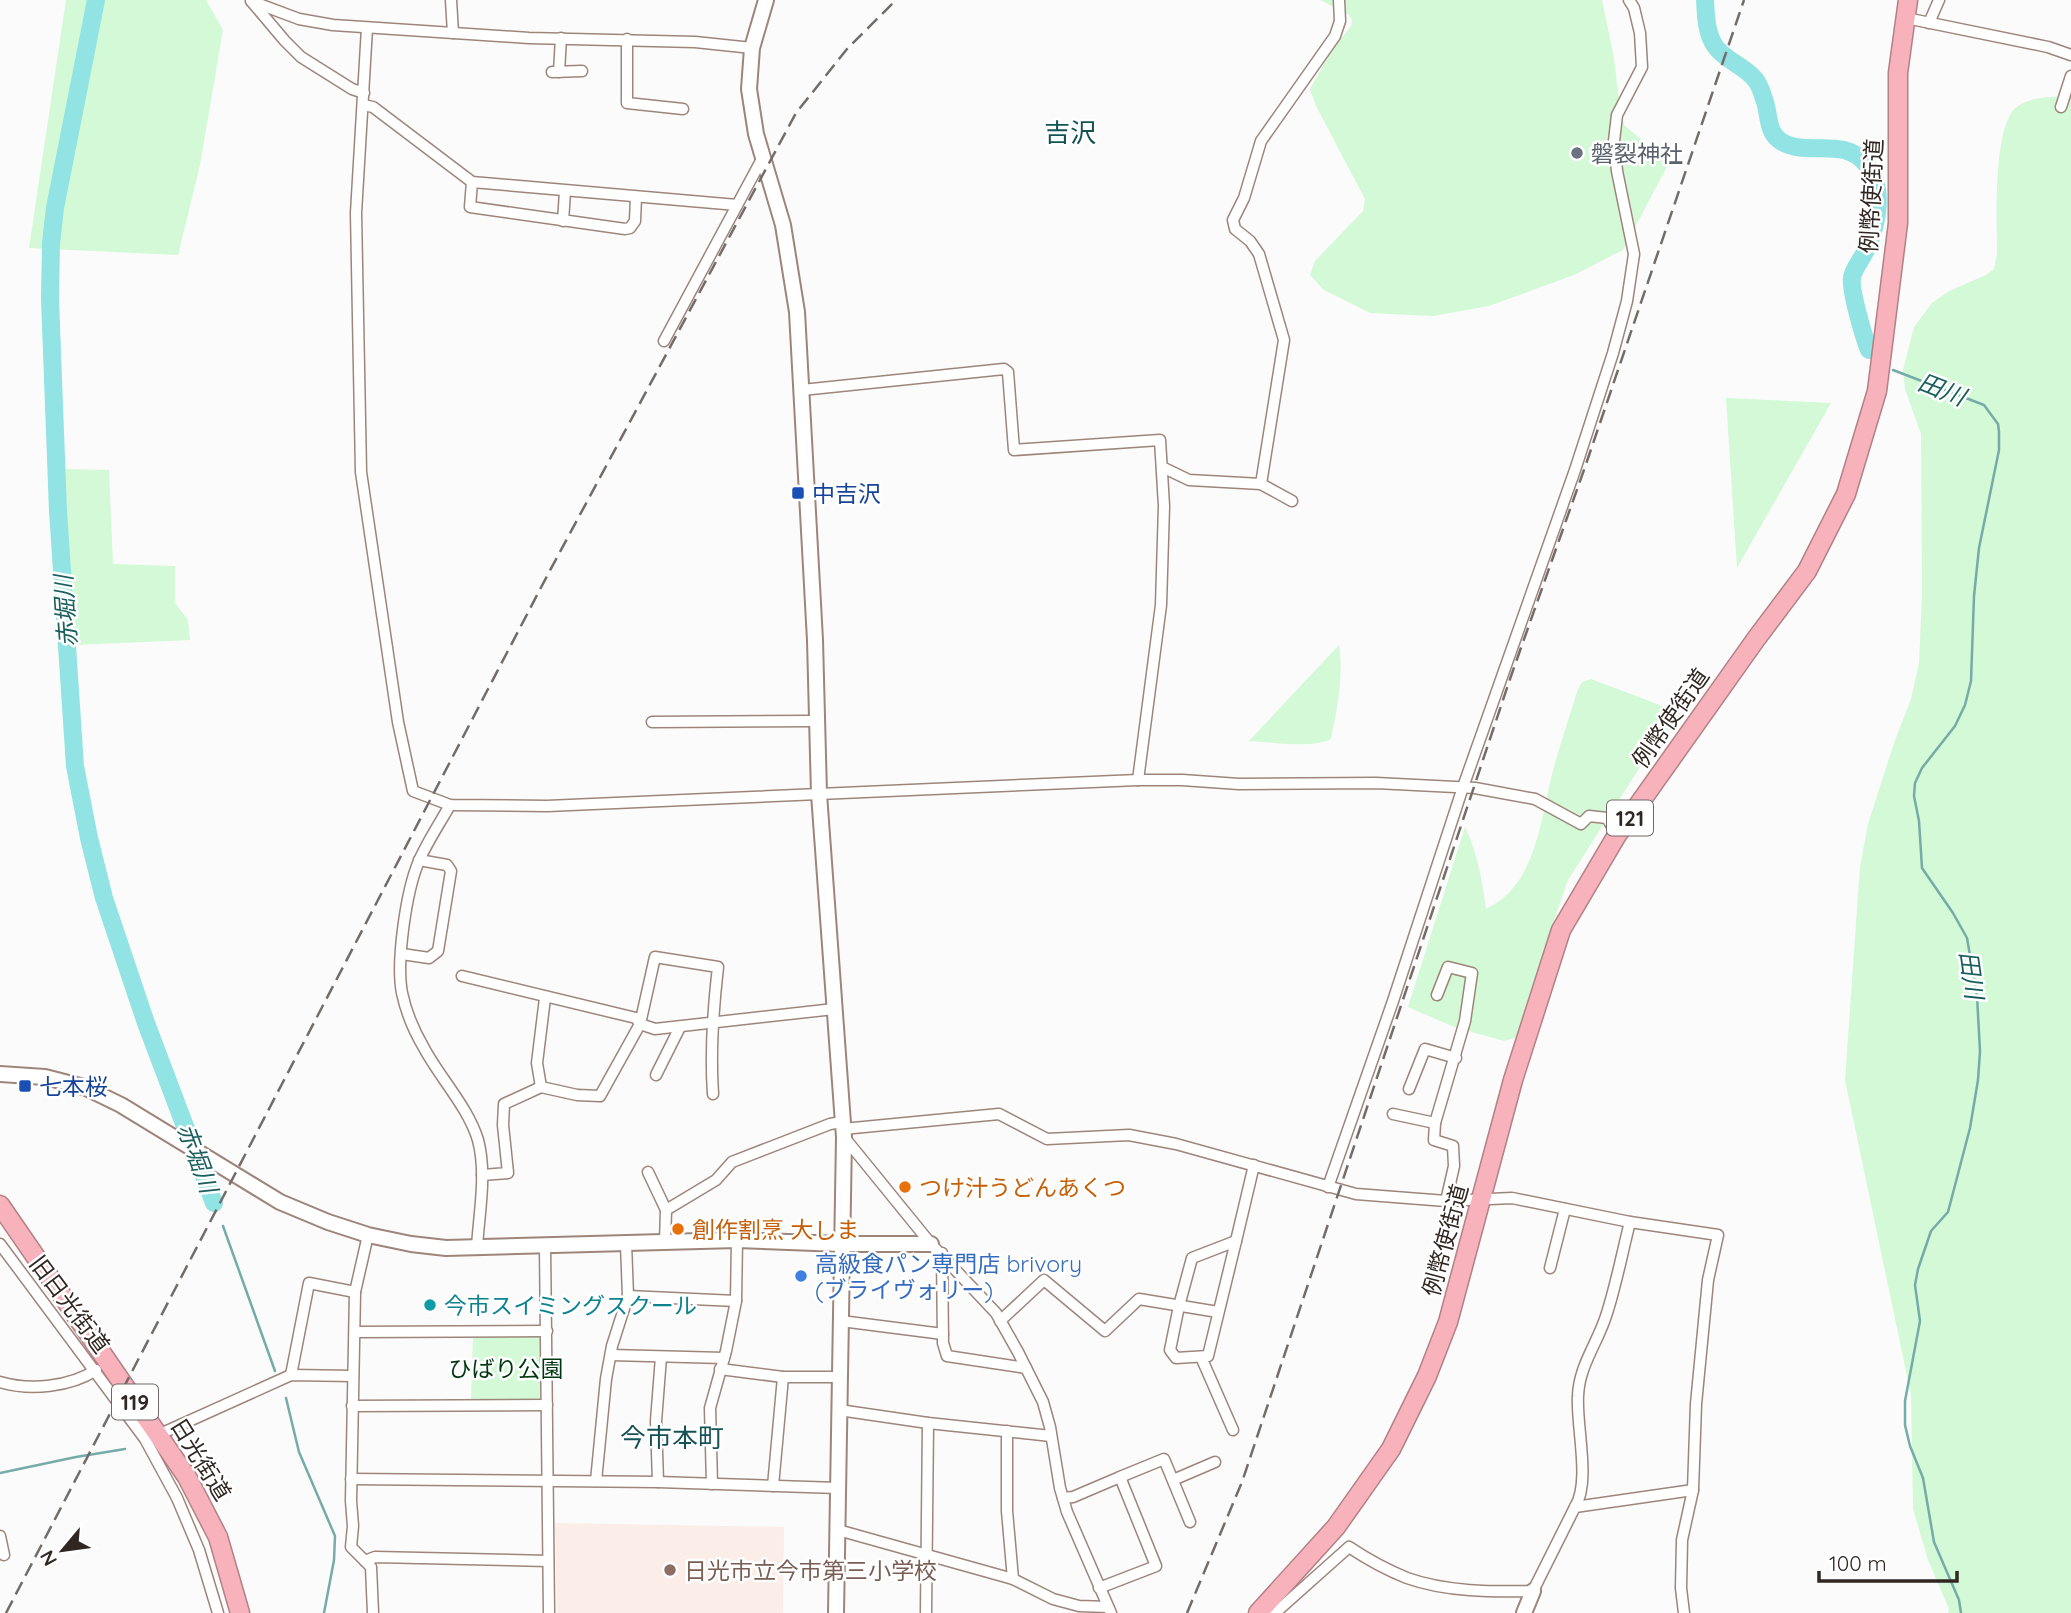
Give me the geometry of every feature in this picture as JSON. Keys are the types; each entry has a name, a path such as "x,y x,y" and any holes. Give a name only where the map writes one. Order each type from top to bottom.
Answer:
{"highway":[{"name":"例幣使街道","path":"1258,1613 1336,1527 1391,1448 1427,1376 1448,1322 1513,1080 1561,930 1617,835 1807,571 1846,494 1877,391 1898,223 1898,73 1907,9"},
{"name":"日光街道","path":"0,1205 187,1477 211,1520 225,1557 240,1613"}],"street":[{"path":"251,0 313,23 453,33 695,42 752,48"},
{"path":"251,0 301,57 352,89 364,93"},
{"path":"451,0 453,33"},
{"path":"766,0 752,48 748,89 756,134 783,225 797,312 815,640 819,794 843,1129 836,1613"},
{"path":"1261,484 1284,340 1259,254 1250,241 1235,229 1233,220 1244,198 1261,141 1335,36 1340,21 1339,0"},
{"path":"1328,1187 1393,1001 1463,787 1579,457 1628,301 1634,254 1617,171 1614,141 1617,115 1642,67 1640,33 1634,8 1629,0"},
{"path":"1929,23 1939,0"},
{"path":"1907,9 1929,23 2048,47 2071,55"},
{"path":"367,28 356,214 358,404 364,498 396,710 413,791 450,805 547,806 1138,780 1239,784 1376,783 1463,787 1535,799 1581,824 1590,816 1607,818 1617,835"},
{"path":"561,38 555,72 582,71"},
{"path":"627,39 627,103 683,109"},
{"path":"2061,107 2071,76"},
{"path":"363,105 373,107 472,182 737,205"},
{"path":"664,341 763,157"},
{"path":"472,182 470,208 625,229 630,228 635,221 636,197"},
{"path":"563,221 565,192"},
{"path":"802,390 1004,369 1008,372 1014,450 1160,440 1164,506 1161,605 1138,780"},
{"path":"1162,467 1189,480 1261,484 1292,501"},
{"path":"652,722 816,721"},
{"path":"450,805 419,860 411,886 402,954 402,993 422,1046 476,1135 482,1175 477,1247"},
{"path":"402,954 429,958 438,951 451,871 447,865 419,860"},
{"path":"482,1175 508,1173 503,1125 504,1104 541,1087 600,1096 640,1024 655,957 718,967 712,1023 713,1058 710,1065 713,1094"},
{"path":"1437,995 1448,967 1472,973 1456,1058 1435,1123 1434,1140 1453,1146 1454,1166 1446,1200"},
{"path":"461,976 636,1018 640,1024 655,1029 834,1009"},
{"path":"541,1087 537,1063 545,998"},
{"path":"656,1075 680,1027"},
{"path":"1409,1088 1425,1049 1456,1058"},
{"path":"0,1074 38,1076 85,1087 121,1105 280,1202 368,1235 427,1246 545,1246 737,1240 937,1249"},
{"path":"666,1210 716,1180 732,1162 830,1124 843,1129 999,1114 1047,1139 1129,1135 1254,1165 1356,1194 1446,1200 1512,1198 1630,1222 1718,1235 1708,1280 1702,1335 1693,1490 1682,1540 1681,1588 1684,1613"},
{"path":"1393,1114 1435,1123"},
{"path":"843,1129 937,1249 1000,1321 1042,1402 1063,1498 1076,1535 1110,1610"},
{"path":"1236,1241 1192,1258 1170,1350 1176,1358 1208,1356 1218,1312 1236,1241 1254,1165"},
{"path":"648,1172 666,1210 665,1243"},
{"path":"1550,1268 1565,1209"},
{"path":"1524,1613 1580,1500 1582,1461 1577,1398 1580,1375 1605,1318 1630,1222"},
{"path":"0,1244 18,1233"},
{"path":"368,1235 355,1292 351,1547 370,1567 373,1613"},
{"path":"712,1484 710,1408 736,1301 737,1240"},
{"name":"旧日光街道","path":"0,1244 145,1439 177,1498 199,1550 218,1613"},
{"path":"596,1481 601,1417 611,1355 628,1296 626,1244"},
{"path":"545,1246 549,1613"},
{"path":"937,1249 947,1356 1026,1368"},
{"path":"1000,1321 1044,1280 1105,1331 1139,1299 1218,1312"},
{"path":"291,1375 309,1283 355,1292"},
{"path":"628,1296 736,1301"},
{"path":"841,1321 943,1335"},
{"path":"355,1332 547,1331"},
{"path":"611,1355 724,1358"},
{"path":"658,1482 656,1421 661,1357"},
{"path":"1201,1357 1233,1430"},
{"path":"720,1369 782,1377 839,1377"},
{"path":"0,1382 31,1386 72,1382 96,1370"},
{"path":"158,1435 291,1375 353,1376"},
{"path":"773,1486 782,1377"},
{"path":"352,1406 547,1405"},
{"path":"839,1410 1051,1436"},
{"path":"926,1613 928,1423"},
{"path":"1006,1431 1007,1511 1013,1579"},
{"path":"1063,1498 1073,1497 1164,1459 1190,1522"},
{"path":"1173,1480 1215,1462"},
{"path":"1099,1588 1156,1566 1120,1477"},
{"path":"351,1479 658,1482 838,1488"},
{"path":"1575,1507 1693,1490"},
{"path":"838,1530 1013,1579 1054,1599 1110,1610"},
{"path":"0,1536 4,1555"},
{"path":"1275,1613 1349,1547 1409,1579 1447,1587 1499,1592 1533,1591"},
{"path":"365,1561 375,1557 548,1561"}],"shaded area":[{"name":"日光市立今市第三小学校","path":"555,1523 784,1527 783,1613 557,1613"}],"green space":[{"path":"66,0 206,0 223,30 200,165 178,255 29,248"},
{"path":"1320,0 1602,0 1624,125 1669,163 1623,250 1574,275 1489,306 1433,316 1370,313 1324,290 1310,275 1315,261 1363,211 1365,199 1316,106 1310,89 1332,50 1351,26 1352,20 1349,15"},
{"path":"2071,96 2071,1613 1948,1613 1949,1609 1928,1560 1913,1509 1911,1395 1845,1080 1860,867 1868,824 1911,699 1919,663 1922,596 1921,434 1905,389 1903,370 1914,327 1932,303 1949,291 1994,269 1997,254 2000,152 2010,116 2018,106 2030,100"},
{"path":"1726,398 1831,403 1737,568"},
{"path":"65,469 109,470 113,564 175,566 175,603 188,620 190,640 75,645 69,585"},
{"path":"1339,645 1340,680 1331,739 1313,744 1249,741"},
{"path":"1591,679 1681,713 1678,722 1665,733 1647,756 1568,880 1544,949 1536,1004 1528,1034 1504,1041 1454,1027 1408,1007 1465,827 1476,857 1486,909 1503,898 1517,884 1527,867 1578,689 1582,682"},
{"name":"ひばり公園","path":"473,1334 537,1336 541,1339 541,1397 536,1401 471,1400"}],"waterway":[{"name":"赤堀川","path":"96,0 55,208 51,243 50,299 58,511 75,766 104,898 146,1023 214,1203"},
{"name":"田川","path":"1705,0 1712,41 1723,55 1748,72 1756,81 1766,105 1773,134 1792,146 1847,151 1866,164 1872,174 1878,195 1876,218 1870,240 1852,278 1855,303 1869,350"},
{"name":"田川","path":"1893,370 1984,405 1998,424 1999,432 1999,450 1979,548 1974,596 1971,681 1965,705 1955,726 1922,768 1915,783 1914,796 1919,821 1922,868 1967,938 1977,996 1980,1051 1970,1128 1948,1212 1931,1231 1918,1269 1915,1285 1920,1321 1905,1401 1905,1425 1923,1478 1934,1542 1959,1600 1961,1613"},
{"name":"赤堀川","path":"223,1226 275,1371"},
{"name":"赤堀川","path":"286,1398 299,1452 335,1536 334,1560 324,1613"},
{"path":"0,1473 125,1449"}],"railway":[{"path":"6,1613 547,576 796,113 847,49 896,0"},
{"path":"1187,1613 1242,1482 1511,676 1744,0"}],"place":[{"name":"磐裂神社","path":"1577,153"},
{"name":"中吉沢","path":"798,493"},
{"name":"七本桜","path":"25,1086"},
{"name":"つけ汁うどんあくつ","path":"905,1187"},
{"name":"創作割烹 大しま","path":"678,1229"},
{"name":"高級食パン専門店 brivory (ブライヴォリー)","path":"801,1276"},
{"name":"今市スイミングスクール","path":"430,1305"},
{"name":"日光市立今市第三小学校","path":"670,1570"}],"district":[{"name":"吉沢","path":"1070,132"},
{"name":"今市本町","path":"672,1437"}]}
